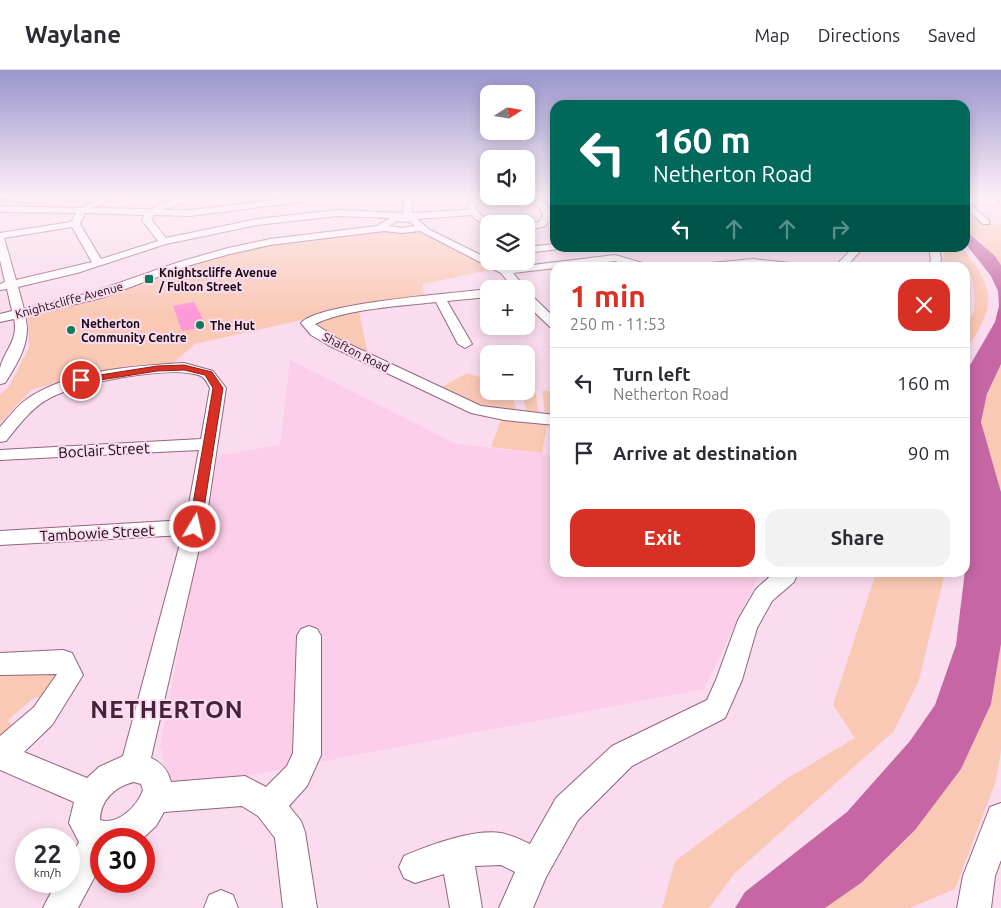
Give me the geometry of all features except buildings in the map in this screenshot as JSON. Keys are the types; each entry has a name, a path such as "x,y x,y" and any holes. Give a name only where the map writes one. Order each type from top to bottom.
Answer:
{"street":[{"path":"82,236 98,263"},
{"path":"159,236 164,242"},
{"path":"0,288 58,275 164,242 190,236"},
{"name":"Knightscliffe Avenue","path":"0,318 97,295 183,264 228,251 270,242 313,236"},
{"path":"434,236 505,271 512,280"},
{"path":"0,238 20,314 21,334 16,353 3,375"},
{"path":"535,242 540,248"},
{"path":"535,249 550,247"},
{"path":"844,262 853,252"},
{"path":"476,255 480,254"},
{"path":"593,262 616,258 632,262"},
{"path":"505,271 550,267"},
{"name":"Shafton Road","path":"480,294 362,309 321,317 307,323 316,332 333,342 464,404 504,416 550,420"},
{"path":"440,299 465,344"},
{"path":"535,306 550,320"},
{"path":"0,436 30,404 63,386 98,377 184,367 208,374 218,388 193,533 134,768"},
{"name":"Boclair Street","path":"0,455 207,444"},
{"name":"Tambowie Street","path":"0,538 193,533"},
{"path":"516,908 535,866 567,809 622,756 716,709 729,680 746,627 764,595 785,577"},
{"path":"269,805 297,776 307,755 309,636"},
{"path":"0,664 63,661 70,675 43,716 0,756 92,795"},
{"path":"90,832 86,827 84,817 92,795 106,780 121,771 143,768 155,777 158,785 156,798 141,821 132,828"},
{"path":"156,798 245,791 269,805 290,832 300,908"},
{"path":"974,908 979,876 1001,818"},
{"path":"415,867 487,849 510,851 535,866"},
{"path":"60,908 90,855"},
{"path":"457,855 466,906"}],"shaded area":[{"path":"324,236 430,236 480,261 480,270 491,270 422,284 425,298 368,305 195,344 172,364 84,375 31,390 0,423 0,395 10,385 29,347 28,314 204,259 265,244"},
{"path":"970,236 995,256 1001,265 1001,364 987,394 981,422 1001,492 1001,644 991,704 961,769 915,830 861,883 825,908 735,908 745,892 847,812 910,741 935,705 956,645 964,577 970,577 970,365 995,322 999,306 998,291 991,276 970,249"},
{"path":"974,236 1001,236 1001,265 995,256 980,243 982,242"},
{"path":"965,252 982,276 987,287 987,310 983,322 970,344 970,318 974,312 975,297 972,276 970,275 970,262 943,262 944,253"},
{"path":"359,311 368,355 311,323"},
{"path":"290,360 456,444 550,454 550,577 758,577 704,689 171,790 160,745 217,456 280,445"},
{"path":"1001,364 1001,492 981,422 987,394"},
{"path":"467,373 480,377 480,400 513,400 517,411 487,407 440,388"},
{"path":"535,390 539,413 527,412 524,400 535,400"},
{"path":"542,391 550,391 550,414 545,413"},
{"path":"501,420 547,424 542,453 491,447"},
{"path":"875,577 944,577 919,680 894,731 734,874 709,908 662,908 675,861 786,779 855,738 833,705"},
{"path":"1001,644 1001,750 996,781 955,889 910,908 825,908 861,883 991,704"},
{"path":"56,667 59,682 45,699 35,697 7,721 15,727 0,738 0,671"}],"place":[{"name":"Knightscliffe Avenue / Fulton Street","path":"149,279"},
{"name":"The Hut","path":"200,325"},
{"name":"Netherton Community Centre","path":"71,330"}],"district":[{"name":"NETHERTON","path":"167,709"}],"route":[{"path":"81,380 184,367 208,374 218,388 207,444 195,527"}]}
